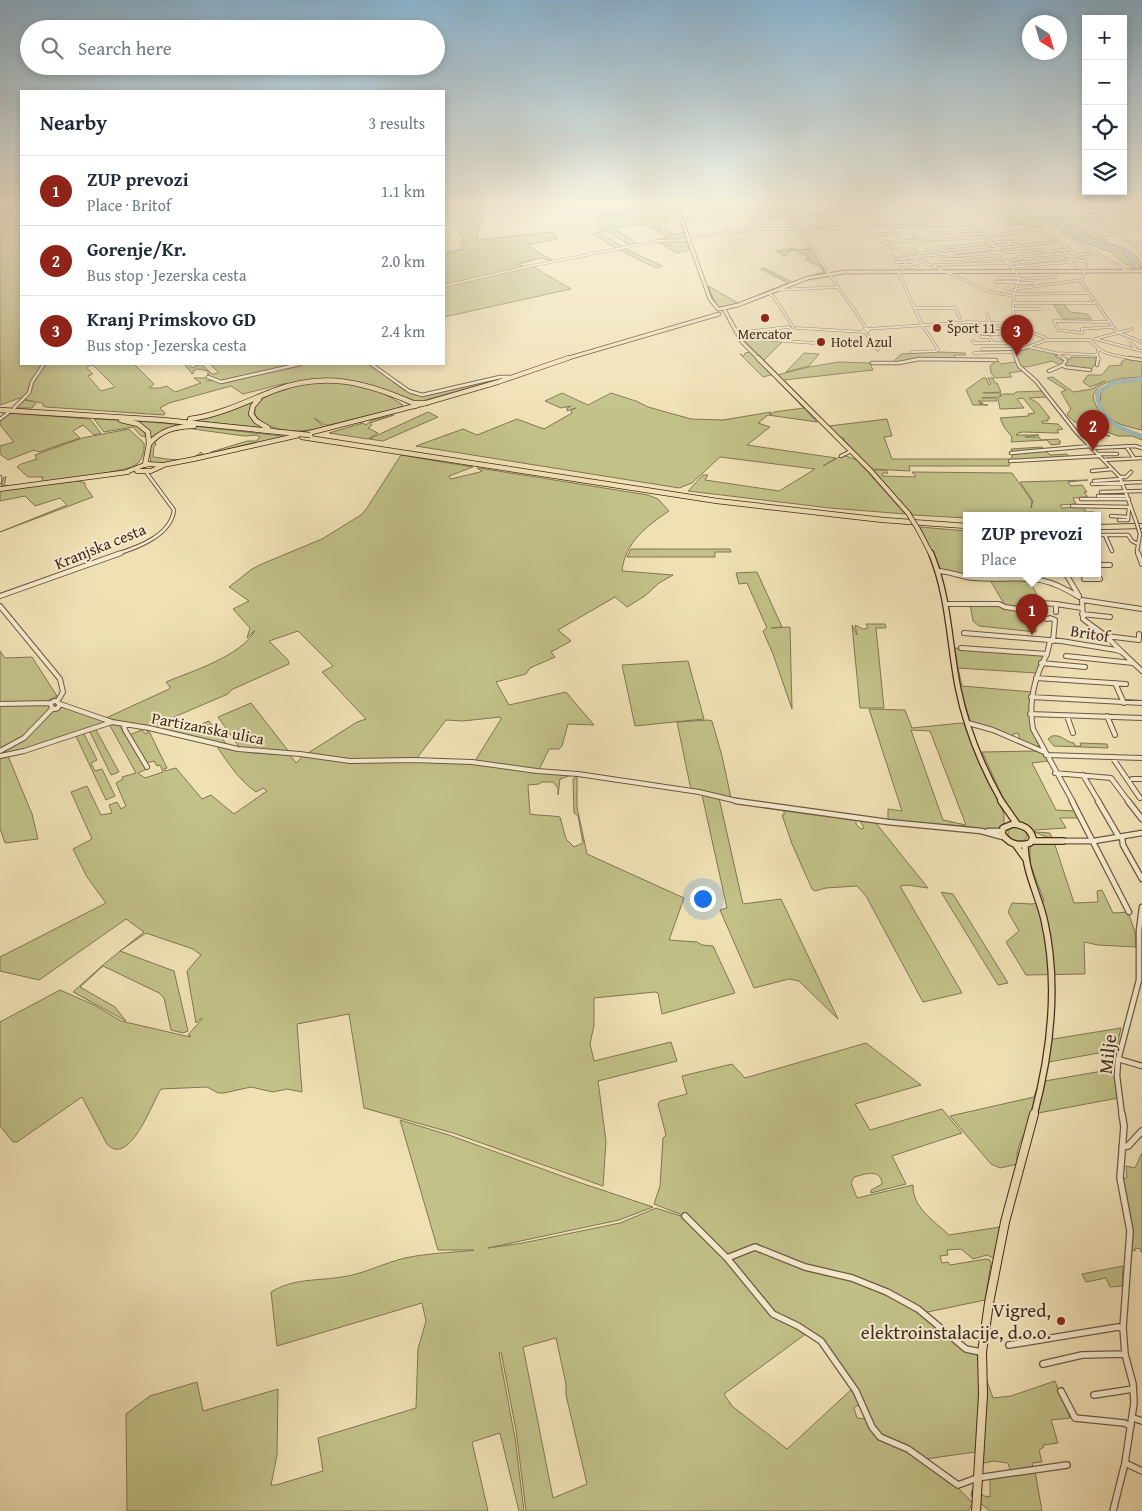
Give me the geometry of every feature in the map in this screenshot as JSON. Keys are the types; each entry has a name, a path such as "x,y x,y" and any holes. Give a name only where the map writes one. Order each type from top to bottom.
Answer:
{"highway":[{"path":"163,420 216,415 297,384 336,380 371,386 414,405 426,403"},
{"path":"270,393 254,404 251,414 259,424 282,432"},
{"path":"0,411 163,420 282,432 769,508 881,520 963,525"},
{"path":"0,411 116,418 292,435 310,435 735,501 849,515 963,525"},
{"path":"116,418 136,423 144,427 149,434 150,444 144,469"},
{"path":"150,444 158,434 174,428 208,426"},
{"path":"148,457 155,467"},
{"path":"1101,528 1142,527"}],"main road":[{"path":"703,275 719,311 728,318 737,334 890,491 918,529 939,571 947,604 958,685 968,723 1006,811 1009,824 1003,834 1014,844 1025,859"},
{"path":"426,403 705,316 808,278 823,275"},
{"path":"705,316 736,305"},
{"path":"719,311 728,318"},
{"path":"0,488 20,487 126,472 176,463 298,436 414,405"},
{"path":"144,469 155,467"},
{"path":"1006,811 1017,824"},
{"path":"1009,824 1017,824 1027,828 1032,838"},
{"path":"1032,838 1063,841"},
{"path":"977,1509 977,1478 983,1395 982,1352 989,1303 1005,1222 1044,1078 1052,1016 1053,988 1044,919 1025,859 1025,845 1032,838"},
{"path":"1014,844 1025,845"}],"street":[{"path":"445,286 494,275"},
{"path":"831,275 878,350"},
{"path":"900,275 922,325 938,349 911,352"},
{"path":"953,275 997,294 1087,293"},
{"path":"1016,275 1018,280"},
{"path":"1023,275 1018,280 1014,295 1014,309 1018,331 1010,343 1012,351 1019,366 1036,381 1074,429 1121,480 1140,534 1137,549 1142,564"},
{"path":"1083,275 1081,283 1112,327 1117,332 1142,342"},
{"path":"995,282 1056,277"},
{"path":"999,278 1032,283"},
{"path":"1006,289 1081,280"},
{"path":"777,290 838,287"},
{"path":"768,293 774,297 792,327"},
{"path":"1014,304 1094,303"},
{"path":"914,308 955,308 960,318"},
{"path":"1014,309 1039,309"},
{"path":"987,313 989,322"},
{"path":"1082,329 1082,333 1058,330 1054,321 1108,322"},
{"path":"737,334 792,327 866,330 969,322 1016,324"},
{"path":"969,322 973,331"},
{"path":"985,322 990,328 1018,331 1044,337 1048,340"},
{"path":"1077,322 1082,329"},
{"path":"1082,329 1112,327"},
{"path":"974,353 1012,351 1048,340 1090,340 1132,329"},
{"path":"760,331 771,340 814,343"},
{"path":"984,331 1018,331"},
{"path":"964,333 1018,331"},
{"path":"981,337 989,337 993,343"},
{"path":"1095,339 1142,351"},
{"path":"973,340 974,343 1010,343"},
{"path":"1090,340 1098,350 1118,361"},
{"path":"1131,343 1135,347 1134,349"},
{"path":"1029,347 1056,353 1097,355"},
{"path":"982,349 1012,351"},
{"path":"1097,364 1099,359 1097,355 1098,350"},
{"path":"1048,372 1063,365 1066,360 1056,353"},
{"path":"1107,354 1142,360"},
{"path":"872,363 899,363 919,359 996,360"},
{"path":"14,408 29,393 32,382 44,365"},
{"path":"208,377 221,382 296,365"},
{"path":"373,365 409,392 422,395 503,378"},
{"path":"1063,365 1068,368 1090,370"},
{"path":"0,419 8,414"},
{"path":"1126,446 1134,459"},
{"path":"1011,453 1092,447 1126,446 1142,448"},
{"path":"1113,450 1121,459"},
{"path":"841,456 851,451"},
{"path":"1010,461 1117,454"},
{"path":"1103,460 1142,458"},
{"path":"153,478 155,467"},
{"path":"144,469 153,478"},
{"path":"1092,471 1112,469"},
{"path":"1121,480 1131,472"},
{"path":"0,477 0,482"},
{"name":"Kranjska cesta","path":"0,597 127,551 164,532 173,520 174,512 153,478"},
{"path":"1093,482 1121,480 1142,482"},
{"path":"1101,492 1142,491"},
{"path":"1098,496 1128,498"},
{"path":"1081,499 1128,498"},
{"path":"1072,506 1130,507"},
{"path":"1119,520 1128,520 1130,507"},
{"path":"1111,516 1128,517"},
{"path":"1101,536 1128,535 1132,541 1138,544"},
{"path":"1105,536 1112,551"},
{"path":"1101,565 1110,565"},
{"path":"939,571 963,576"},
{"path":"969,577 1046,579 1060,584 1080,598"},
{"path":"1068,577 1080,598"},
{"path":"1084,579 1100,579 1099,577"},
{"name":"Britof","path":"1142,609 1080,598 1082,614 1085,620 1106,636 1142,671"},
{"path":"1041,603 1082,608"},
{"path":"947,604 999,604 1005,607 1031,611 1036,616 1055,620 1052,641 1036,678 1032,697 1030,714 1033,729 1094,841 1129,912"},
{"path":"1056,604 1056,612"},
{"path":"0,606 60,679 63,692 58,703 52,706 34,731 0,751"},
{"path":"1082,614 1110,617"},
{"name":"Britof","path":"964,633 1052,641 1122,652"},
{"path":"1106,636 1141,642 1139,634"},
{"path":"961,648 1047,654"},
{"name":"Britof","path":"1066,656 1134,663"},
{"path":"1042,663 1085,667"},
{"path":"1036,678 1126,684"},
{"path":"1115,683 1124,703"},
{"path":"1032,697 1142,703"},
{"name":"Partizanska ulica","path":"58,703 112,722 149,728 238,749 350,760 472,762 537,771 578,774 699,792 772,807 897,824 1003,834"},
{"path":"0,704 52,706"},
{"path":"1030,714 1142,718"},
{"path":"1067,716 1073,733"},
{"path":"1107,716 1115,735"},
{"path":"0,756 24,751 112,722"},
{"path":"968,723 993,730 1045,754 1142,758"},
{"path":"124,725 147,768"},
{"path":"1112,756 1140,798"},
{"path":"1056,773 1111,778 1142,819"},
{"path":"1083,775 1121,837 1142,879"},
{"path":"1132,779 1142,779"},
{"path":"1063,841 1094,841 1142,834"},
{"path":"1141,955 1139,930 1142,907"},
{"name":"Milje","path":"1130,1230 1120,1178 1124,1126 1118,1076 1118,1059 1137,987 1141,955"},
{"path":"1118,1059 1142,1064"},
{"path":"1122,1147 1128,1146 1142,1131"},
{"path":"685,1216 727,1258 772,1314 798,1326 821,1341 856,1391 872,1427 880,1437 915,1453 958,1485 977,1478 1067,1465"},
{"path":"1113,1511 1133,1418 1133,1389 1125,1354 1122,1328 1130,1230"},
{"path":"727,1258 755,1246 805,1267 862,1282 911,1304 966,1349 981,1352"},
{"path":"1009,1345 1118,1327 1122,1328"},
{"path":"1043,1364 1082,1355 1125,1354"},
{"path":"1094,1395 1133,1389"},
{"path":"1061,1391 1075,1418 1124,1423 1131,1426"},
{"path":"1133,1418 1142,1421"},
{"path":"1124,1463 1142,1471"}],"green space":[{"path":"0,275 20,275 20,365 93,365 135,365 154,384 149,388 167,386 175,392 201,383 194,378 205,378 207,381 214,380 208,375 208,371 198,369 193,371 194,373 192,374 185,365 190,365 192,368 202,365 212,374 219,373 211,365 371,365 404,390 421,396 500,379 418,402 380,388 346,380 282,384 243,394 231,386 169,403 160,408 165,413 164,415 46,407 43,406 43,403 37,402 32,408 15,408 25,400 35,402 20,398 0,405","holes":["93,365 115,387 101,391 88,376 93,374 86,367"]},
{"path":"445,275 546,275 571,289 445,317"},
{"path":"772,275 777,275 792,282 800,280 739,304 718,308 714,305 706,284 716,305 708,286 738,303 788,283"},
{"path":"1063,303 1070,312 1087,314 1092,319 1063,319 1053,304"},
{"path":"758,332 768,340 782,342 764,360 740,336"},
{"path":"1033,348 1058,355 1055,356 1065,362 1060,365 1052,361 1027,367 1020,366 1015,352"},
{"path":"750,352 771,375 763,377 740,354 744,356 745,353"},
{"path":"804,353 819,354 809,366 786,372"},
{"path":"965,353 966,355 954,355 956,360 919,359 892,363 901,354"},
{"path":"1071,357 1099,358 1091,370 1066,367 1064,365 1067,359 1071,359"},
{"path":"1126,359 1142,361 1142,377 1107,382 1096,390 1093,396 1096,405 1105,418 1118,428 1142,437 1142,440 1132,436 1118,436 1098,429 1101,434 1110,436 1100,434 1074,421 1067,414 1071,409 1061,392 1066,390 1047,378 1053,377 1073,392 1092,389 1105,381 1090,387 1083,382 1088,375 1102,375 1109,366 1122,365 1121,362"},
{"path":"997,360 1001,364 1015,362 1022,371 1009,373 1012,377 995,378 991,373 990,366"},
{"path":"839,362 870,363 873,370 784,380 829,426 887,419 892,436 884,437 892,459 1010,459 1009,466 909,466 910,471 872,469 844,438 841,438 777,375"},
{"path":"983,378 986,378 989,385 991,384 988,378 994,378 1001,392 983,393 1001,393 1001,395 998,397 982,398 996,398 997,401 978,401 983,403 979,404 988,405 973,405 966,390"},
{"path":"1142,380 1142,430 1112,420 1103,412 1100,406 1101,391 1114,383"},
{"path":"342,382 380,391 403,405 399,408 329,425 325,425 314,418 324,427 297,431 269,426 255,415 255,406 264,398 274,393 308,384"},
{"path":"1043,391 1048,397 1029,398 1038,403 1050,418 1048,418 1048,421 1042,421 1042,423 1058,424 1063,429 1057,430 1059,433 1023,432 1016,435 1039,435 1025,437 1039,437 1041,440 1058,439 1061,442 1059,442 1060,444 1051,445 1047,440 1011,442 1012,437 1000,418 1029,416 1028,414 1035,413 1023,398 1017,399 1024,408 1000,409 998,399 1003,394"},
{"path":"562,393 588,405 611,393 648,407 691,419 723,420 771,412 770,415 774,412 804,408 817,422 768,415 758,423 770,427 747,445 836,458 823,466 843,455 857,460 905,514 830,508 688,491 703,475 708,475 705,480 779,491 815,469 720,457 692,483 679,488 416,446 463,429 477,435 517,419 544,429 572,413 571,410 576,408 567,411 567,408 571,406 561,408 545,401"},
{"path":"257,399 250,407 249,415 264,428 186,420 203,418"},
{"path":"428,412 438,417 383,441 369,439"},
{"path":"9,413 90,419 101,433 94,435 83,425 73,431 80,438 39,452 34,450 8,460 0,454 0,446 14,442 0,425 0,420"},
{"path":"394,415 370,423 372,425 368,428 378,433 368,439 329,433 363,423 366,425 372,420"},
{"path":"94,419 132,423 143,431 146,437 141,436 133,427 104,432"},
{"path":"137,421 185,425 151,440 146,427"},
{"path":"193,426 291,437 213,453 211,452 247,441 256,441 260,437 256,435 244,436 186,428 165,433 155,442 153,457 191,458 163,464 151,462 150,452 152,445 162,434 169,431"},
{"path":"129,429 144,443 142,456 134,466 66,480 41,483 43,477 28,477 17,467 37,459 35,455 82,438"},
{"path":"1042,447 1050,455 1067,454 1069,457 1011,460 1013,453 1011,449"},
{"path":"401,455 473,467 449,476 451,479 482,471 477,468 479,468 648,495 658,499 669,511 645,529 632,543 622,571 673,575 627,607 615,597 558,630 571,641 551,652 555,657 530,668 526,674 496,682 509,705 566,692 594,725 568,724 562,746 559,749 549,749 539,770 475,761 501,719 500,717 463,721 446,720 417,758 347,759 308,753 357,722 366,719 322,672 333,666 298,631 269,641 288,660 289,664 231,690 228,694 174,717 184,729 189,729 209,721 227,745 106,718 169,689 170,687 166,682 215,662 239,648 255,630 247,638 250,628 233,609 249,601 229,587 252,569 322,539 361,515"},
{"path":"886,470 888,473 883,473 882,476 916,477 912,472 1012,473 1032,501 1031,508 1033,501 1020,482 1088,480 1068,482 1071,486 1082,485 1088,497 1073,498 1076,504 1060,505 1062,508 1083,507 1086,512 963,512 963,518 913,515 874,471"},
{"path":"4,477 6,477 4,485 1,485"},
{"path":"78,481 85,483 93,497 0,532 67,505 60,498 35,506 25,496 0,501 0,490"},
{"path":"920,527 963,531 963,574 941,570"},
{"path":"631,549 730,549 731,552 715,552 715,557 627,557"},
{"path":"757,572 782,627 771,628 790,627 792,709 763,631 767,628 747,583 739,584 736,573"},
{"path":"1029,579 1038,597 1042,611 1006,607 990,580"},
{"path":"970,604 995,604 1026,610 1025,623 1035,625 1036,632 979,626 973,621"},
{"path":"866,624 885,624 886,628 876,628 884,708 860,708 852,625 857,635 855,625 863,629 868,628"},
{"path":"955,648 1045,655 1036,673 958,668 962,686 1032,692 1030,722 1040,749 1021,742 1018,733 1013,734 1015,739 970,721 960,688"},
{"path":"0,651 5,658 32,657 57,696 45,702 0,703"},
{"path":"688,661 704,719 635,726 622,665"},
{"path":"251,703 290,753 240,748 218,717"},
{"path":"0,705 60,705 107,722 24,750 0,756"},
{"path":"869,709 905,710 912,728 961,723 966,725 1004,814 1004,823 997,830 987,830 965,826 888,821 888,809 902,811","holes":["911,730 930,731 966,825 943,820"]},
{"path":"712,721 731,798 691,790 677,722"},
{"path":"109,724 119,725 145,767 145,770 138,773 145,778 163,772 160,765 157,766 154,761 146,763 129,735 142,730 146,734 148,729 167,768 164,769 165,771 176,768 202,799 211,795 234,814 267,791 263,788 256,792 244,782 216,745 253,753 290,755 296,763 303,756 348,762 415,761 471,763 569,776 560,779 558,795 558,788 553,782 528,785 530,814 560,817 566,839 574,847 583,843 578,816 574,813 573,779 577,776 577,807 587,854 684,898 669,940 697,942 702,945 713,946 735,993 662,1014 658,993 655,992 594,998 594,1025 590,1044 594,1061 671,1042 677,1061 598,1081 606,1141 603,1186 453,1133 364,1108 349,1014 297,1024 302,1092 287,1089 273,1092 251,1087 224,1093 218,1093 207,1087 161,1089 139,1131 123,1148 115,1149 107,1144 82,1097 17,1142 13,1142 0,1126 0,1022 60,990 94,1005 121,1021 190,1037 188,1035 202,1019 196,1023 187,971 201,955 193,949 146,933 122,950 144,932 126,919 39,980 0,971 0,957 106,903 87,877 73,849 92,839 71,792 87,786 101,815 112,813 109,805 117,802 121,809 126,806 116,783 123,779 122,777 136,773"},
{"path":"95,728 119,772 111,775 89,730"},
{"path":"83,732 97,760 91,763 95,771 102,769 115,796 106,800 75,734"},
{"path":"1052,736 1061,737 1074,743 1075,746 1081,746 1080,743 1107,744 1108,748 1054,746 1048,739"},
{"path":"1038,751 1043,753 1048,761 1032,763 1056,810 1075,811 1080,818 1060,818 1066,828 1034,830 1036,832 1050,833 1052,838 1041,835 1029,829 1010,813 982,752"},
{"path":"8,756 32,814 38,839 5,843 0,828 0,757"},
{"path":"702,795 719,798 743,904 781,899 838,1019 799,981 789,979 754,988 720,910 727,908"},
{"path":"784,810 856,819 856,824 861,829 864,828 860,821 875,822 928,888 900,886 962,993 923,1002 866,896 857,886 826,888 815,891 812,889 792,844 782,815 784,815"},
{"path":"1017,827 1024,830 1027,838 1022,841 1013,840 1008,835 1008,829"},
{"path":"1036,842 1054,842 1074,903 1098,902 1097,891 1102,890 1113,913 1128,912 1135,932 1136,947 1098,945 1084,942 1085,974 1026,975 1006,942 1019,931 1008,912 1012,903 1032,904 1044,901 1030,863 1030,848"},
{"path":"941,892 953,894 1008,983 998,985"},
{"path":"120,951 174,971 188,1031 183,1033 171,1030 164,998 159,993 103,966 80,987 115,1007 126,1021 73,992"},
{"path":"1121,1028 1116,1050 1043,1063 1047,1040"},
{"path":"866,1043 921,1085 855,1104 870,1130 942,1109 962,1133 892,1156 906,1184 871,1193 871,1190 882,1184 879,1176 872,1173 854,1177 851,1183 857,1198 913,1185 916,1200 920,1207 949,1235 1000,1227 998,1255 993,1258 987,1255 973,1259 961,1249 947,1250 948,1255 940,1256 942,1263 948,1262 950,1265 990,1260 985,1300 923,1313 874,1286 807,1267 756,1246 727,1257 685,1216 654,1204 660,1186 663,1138 666,1135 658,1104 660,1101 687,1094 682,1076 732,1064 745,1078"},
{"path":"1114,1069 1118,1098 1033,1114 1019,1145 1018,1164 1000,1168 991,1164 950,1116 1034,1097 1039,1082"},
{"path":"400,1120 449,1135 653,1207 619,1220 488,1248 523,1243 620,1223 656,1208 684,1217 727,1260 756,1248 844,1277 905,1302 959,1347 980,1352 985,1376 993,1398 1011,1396 1055,1381 1070,1418 1051,1420 1058,1443 1043,1445 1044,1447 1039,1450 1042,1462 1032,1463 1033,1468 1010,1470 1008,1463 994,1461 979,1464 975,1452 926,1459 882,1435 861,1405 854,1408 857,1418 866,1419 877,1436 912,1453 955,1485 973,1503 968,1511 526,1511 516,1430 501,1352 499,1353 515,1438 524,1511 519,1511 500,1433 472,1442 488,1511 127,1511 126,1414 150,1396 197,1382 203,1411 278,1389 277,1455 271,1485 323,1471 318,1438 416,1408 418,1349 426,1321 422,1303 277,1346 271,1292 297,1282 350,1276 405,1258 474,1250 438,1250","holes":["807,1333 818,1342 853,1388 787,1449 732,1406 724,1394","556,1338 566,1384 566,1395 587,1484 553,1498 523,1347"]},
{"path":"1142,1153 1142,1253 1140,1249 1135,1248 1135,1251 1131,1250 1132,1228 1123,1178 1127,1178 1126,1166 1135,1168"},
{"path":"1123,1266 1122,1286 1110,1287 1106,1278 1086,1282 1082,1274"},
{"path":"1035,1471 1042,1511 990,1511 971,1496 972,1490 975,1489 984,1496 990,1497 990,1479 1000,1475"}],"waterway":[{"path":"1142,379 1112,383 1097,393 1106,417 1118,426 1142,436"}],"place":[{"name":"Mercator","path":"765,318"},
{"name":"Šport 11","path":"937,328"},
{"name":"Hotel Azul","path":"821,342"},
{"name":"Kranj Primskovo GD","path":"1017,356"},
{"name":"Gorenje/Kr.","path":"1093,451"},
{"name":"ZUP prevozi","path":"1032,635"},
{"name":"Vigred, elektroinstalacije, d.o.o.","path":"1061,1321"}]}
